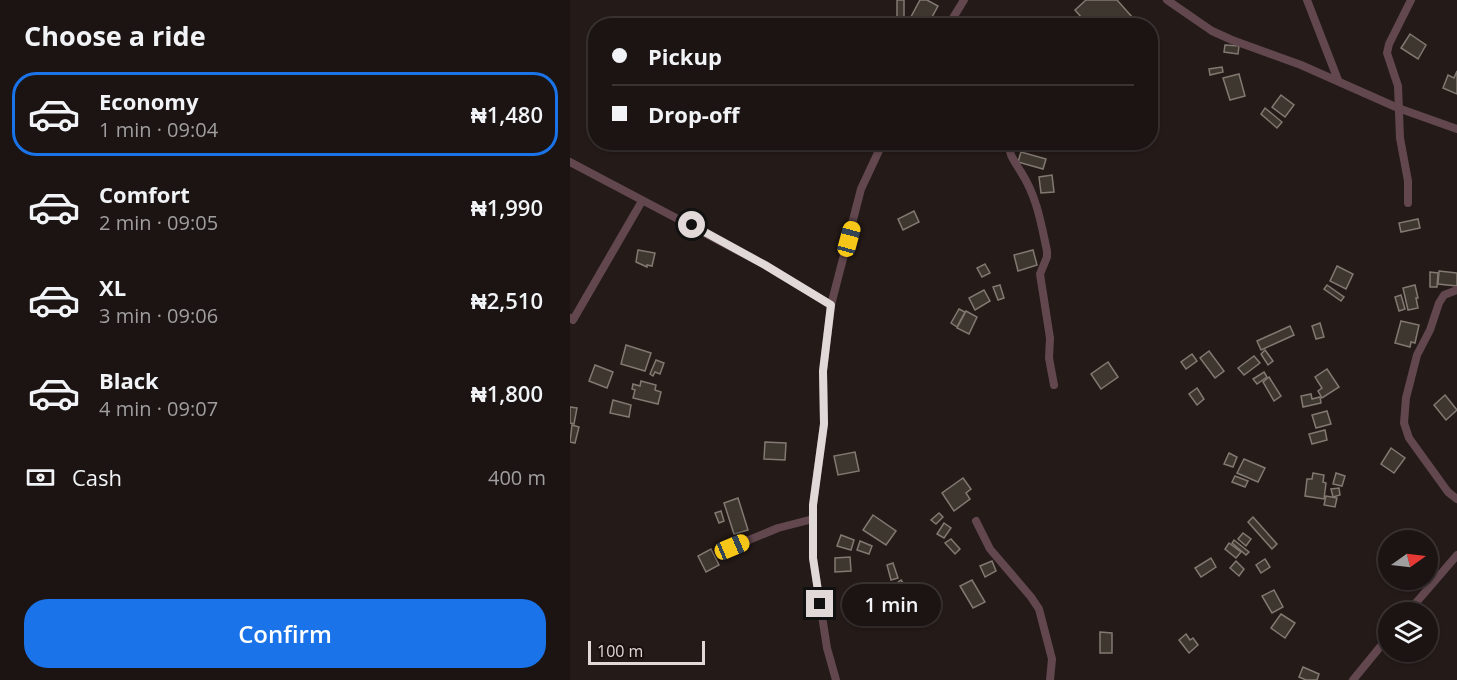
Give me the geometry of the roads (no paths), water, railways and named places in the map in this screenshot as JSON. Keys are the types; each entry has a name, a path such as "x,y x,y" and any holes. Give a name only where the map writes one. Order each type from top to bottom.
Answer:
{"street":[{"path":"953,18 964,0"},
{"path":"1167,0 1212,31 1338,80 1398,108 1457,129"},
{"path":"1307,0 1338,80"},
{"path":"1408,203 1408,181 1400,138 1398,86 1389,62 1387,48 1411,0"},
{"path":"836,680 827,648 813,558 813,505 824,424 823,371 831,305 861,189 879,150"},
{"path":"1009,150 1037,202 1047,251 1040,274 1050,338 1049,358 1054,385"},
{"path":"570,162 765,265 831,305"},
{"path":"570,318 573,320 642,201"},
{"path":"1457,290 1444,295 1439,303 1430,330 1417,355 1406,398 1404,423 1409,438 1448,492 1457,499"},
{"path":"732,547 778,528 813,519"},
{"path":"976,521 990,549 1039,609 1052,659 1050,680"},
{"path":"1417,602 1457,555"},
{"path":"1353,680 1378,649"}]}
